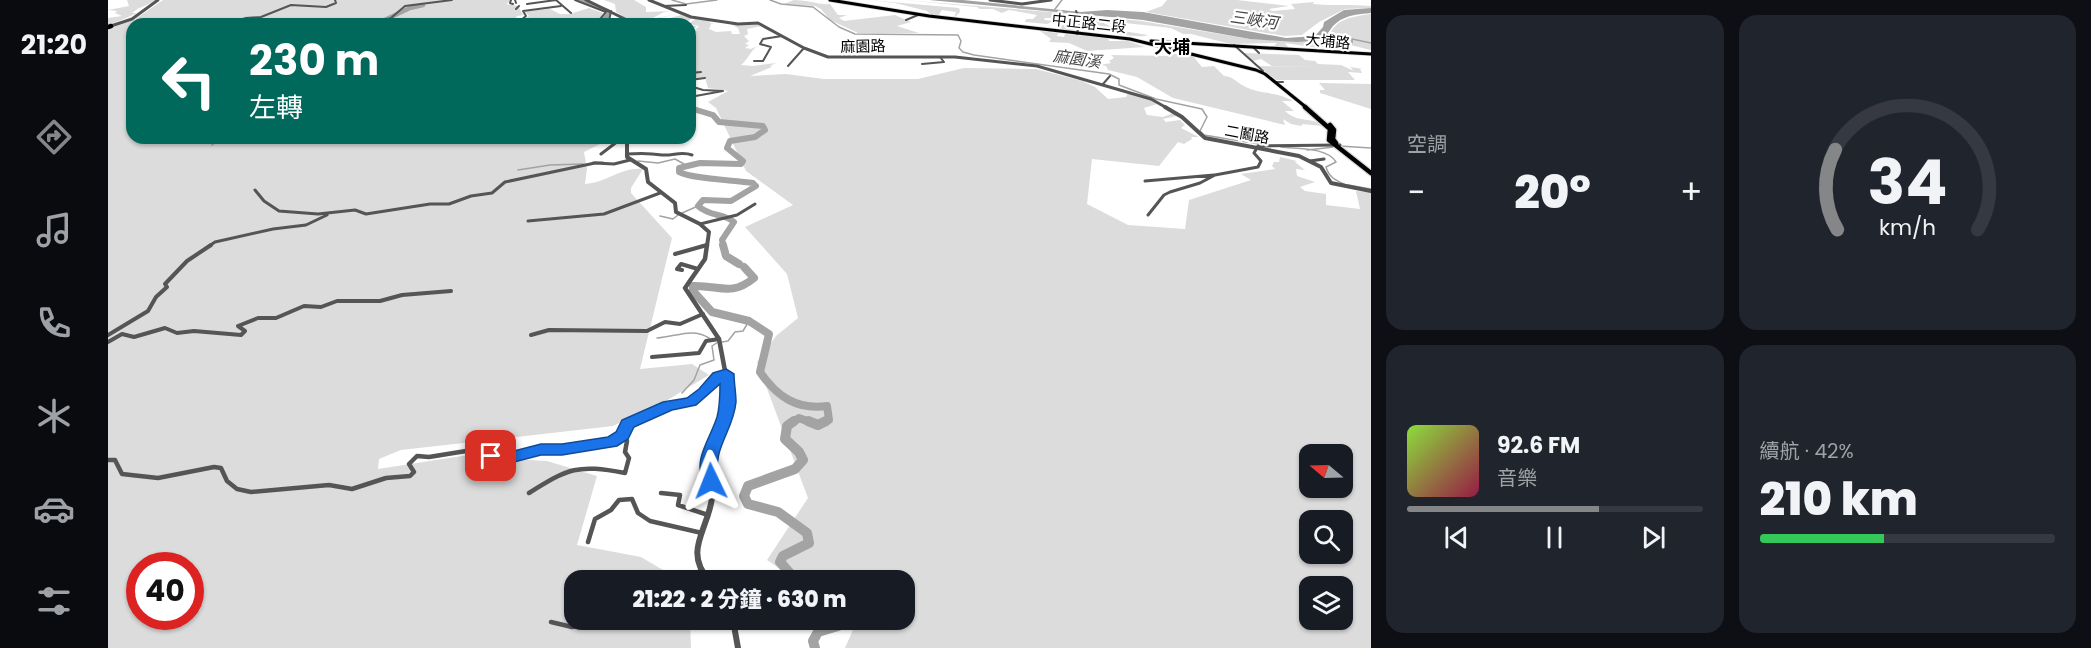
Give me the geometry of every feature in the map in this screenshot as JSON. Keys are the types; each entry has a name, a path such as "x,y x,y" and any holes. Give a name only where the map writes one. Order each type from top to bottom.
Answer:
{"main road":[{"name":"中正路二段","path":"830,0 918,15 1078,33"},
{"name":"中正路二段","path":"838,0 919,14 1140,41 1262,71 1279,82 1332,127 1333,140 1371,172"},
{"name":"大埔路","path":"1140,41 1371,54"}],"street":[{"path":"133,18 158,0"},
{"path":"246,18 261,17 291,5 327,7 336,3 335,0"},
{"path":"388,18 404,6 421,3 438,4 452,0"},
{"path":"527,4 556,0 571,13"},
{"path":"576,0 606,12 601,18"},
{"path":"586,0 623,18"},
{"name":"麻園路","path":"649,0 691,17 758,24 804,48 832,57 940,57 1037,66 1086,79"},
{"path":"990,0 1019,4 1044,3 1052,0"},
{"path":"664,6 686,5"},
{"path":"516,9 519,6"},
{"path":"523,18 526,16 523,11 561,6"},
{"path":"1076,10 1079,18 1078,33"},
{"path":"610,18 611,11"},
{"path":"906,20 918,15"},
{"path":"109,27 126,21"},
{"path":"754,61 763,61 771,47 760,44 763,39 782,36"},
{"path":"1234,45 1262,71"},
{"path":"1253,47 1259,53"},
{"path":"788,66 804,48"},
{"path":"922,64 944,62 940,57"},
{"path":"696,72 701,72"},
{"path":"1103,84 1110,76"},
{"path":"696,79 705,78"},
{"name":"二鬮路","path":"1086,79 1159,103 1188,122 1205,138 1291,154 1321,167 1331,183 1371,191"},
{"path":"696,88 723,91 696,96"},
{"path":"601,154 616,144"},
{"path":"627,144 627,154 630,160 646,169 647,180 675,203 674,210 700,224 709,232 705,258 685,288 704,314 716,341 729,392 726,413 709,454 708,468 712,497 696,552 699,569"},
{"path":"1148,214 1164,195 1200,183 1215,175 1262,164 1254,153 1257,146 1338,145"},
{"path":"627,154 653,152 664,155 683,152 692,155"},
{"path":"1310,161 1324,159"},
{"path":"255,190 260,193 264,201 279,210 318,214 355,210 366,214 430,204 449,204 471,196 492,193 505,182 595,163 614,164 630,160"},
{"path":"1145,181 1178,178 1197,173 1215,175"},
{"path":"528,221 547,217 584,217 633,206 660,193"},
{"path":"700,224 736,217 755,204"},
{"path":"108,335 148,311 156,297 167,287 165,284 187,261 214,242 273,229 306,225 337,213"},
{"path":"675,254 708,245"},
{"path":"682,270 677,269 681,264 698,269"},
{"path":"108,342 122,334 134,337 165,328 177,333 194,331 241,335 245,331 238,326 258,318 276,318 298,307 321,307 337,301 380,301 402,295 451,291"},
{"path":"531,335 549,330 647,331 665,322 680,324 704,314"},
{"path":"652,357 699,352 706,341 716,341"},
{"path":"108,460 115,460 119,464 122,474 158,478 214,467 221,468 224,480 229,484 255,492 328,485 348,489 393,477 411,476 414,472 409,464 417,456 429,457 465,451 472,455 514,456 541,450 562,450 581,445 611,442 622,435 628,423 668,406 691,402 718,377 726,374"},
{"path":"529,493 565,471 597,468 625,473 630,458 625,452 627,441 622,435"},
{"path":"661,493 680,495 678,505 708,515"},
{"path":"588,542 595,519 611,510 619,500 632,499 638,513 655,524 702,533"},
{"path":"551,622 564,625"},
{"path":"736,630 738,648"}],"shaded area":[{"path":"127,0 156,0 132,13 137,13 108,26 108,18 122,16 115,13 117,11 108,10 129,6"},
{"path":"163,0 512,0 506,4 518,6 523,15 516,18 137,18"},
{"path":"604,0 634,0 646,7 646,12 671,11 653,18 626,18 616,12 615,4"},
{"path":"794,0 830,4 838,15 847,15 839,18 844,21 895,15 911,22 897,26 919,33 858,33 830,20 821,9 815,6 784,4"},
{"path":"868,0 959,8 960,12 954,18 956,12 942,10 938,16 895,3"},
{"path":"904,0 1075,14 1077,18 1074,31 1061,30 1063,18 1045,18 1044,20 1054,21 1047,24 1025,22 1026,19 1033,19 1037,15 1009,10 1002,13 993,9"},
{"path":"929,0 963,0 1081,12 1107,10 1143,12 1286,38 1315,36 1323,27 1324,22 1344,10 1371,8 1371,13 1343,19 1333,26 1325,40 1297,42 1250,39 1143,20"},
{"path":"1167,0 1237,0 1289,6 1269,9 1272,11 1295,9 1291,4 1314,2 1313,4 1364,5 1371,6 1371,8 1345,9 1319,22 1302,35 1284,36 1146,12 1162,6"},
{"path":"589,8 603,13 600,18 526,18 529,16 524,11 550,9 560,14 570,14"},
{"path":"1371,14 1371,50 1338,42 1319,48 1285,43 1289,48 1273,47 1277,43 1231,44 1183,34 1171,28 1098,20 1117,30 1148,35 1130,36 1110,31 1083,18 1082,15 1141,21 1250,39 1309,41 1316,44 1327,42 1333,28 1343,20"},
{"path":"681,15 693,18 670,18"},
{"path":"696,18 715,24 711,24 709,29 716,32 731,31 732,34 740,34 738,28 730,24 762,26 747,29 748,34 744,36 749,41 745,44 749,45 745,48 751,49 757,46 741,65 776,63 750,76 786,74 824,79 918,79 964,68 1036,69 1082,81 1095,87 1108,99 1126,97 1128,93 1149,99 1157,104 1144,108 1147,115 1163,117 1173,113 1177,116 1163,119 1166,122 1180,120 1185,125 1181,128 1199,137 1191,137 1192,139 1184,144 1178,142 1159,166 1092,159 1087,204 1128,225 1185,229 1189,200 1251,180 1241,174 1275,169 1272,166 1274,162 1279,162 1280,157 1297,161 1295,162 1305,170 1296,169 1297,176 1315,182 1300,187 1305,191 1326,194 1326,205 1360,209 1356,191 1371,192 1371,648 845,648 853,630 915,630 915,570 782,570 767,560 808,498 757,362 776,336 798,318 787,274 745,227 793,205 746,171 716,108 708,102 728,91 708,88 705,78 696,79 696,30 698,31 696,29 699,26 696,25"},
{"path":"126,23 126,144 600,144 584,152 587,169 585,184 628,170 643,169 631,188 631,193 672,238 640,369 692,364 709,375 666,401 613,426 401,450 379,459 378,469 462,456 547,461 597,476 577,545 641,557 663,570 564,570 564,630 690,630 691,648 108,648 108,29"},
{"path":"1040,31 1058,33 1057,36 1064,37 1065,34 1108,38 1109,41 1128,41 1145,47 1087,51 1069,43 1049,42 1051,39"},
{"path":"1168,53 1192,55 1202,67 1214,66 1224,76 1250,89 1287,98 1293,101 1282,101 1294,111 1285,111 1290,115 1314,121 1322,126 1303,124 1301,126 1283,119 1285,125 1173,98 1137,77 1108,70 1106,66 1100,65 1111,63 1109,61 1114,58 1111,55 1170,56"},
{"path":"1243,53 1299,55 1305,60 1315,61 1318,64 1341,65 1354,71 1350,67 1363,69 1360,69 1362,73 1348,72 1355,80 1276,80 1258,66 1333,67 1272,66 1261,59 1253,61"},
{"path":"1319,83 1371,84 1371,109 1320,93 1320,90 1325,90"}],"waterway":[{"path":"580,0 608,11 609,14 605,18"},
{"name":"麻園溪","path":"672,0 686,4 717,0"},
{"name":"麻園溪","path":"770,0 781,4 813,7 839,27 855,34 958,35 961,41 959,48 963,52 974,55 1109,74 1119,79 1119,85 1156,99 1202,109 1207,117 1200,131 1204,135 1265,145"},
{"path":"1055,9 1062,0"},
{"path":"389,18 410,8 423,5"},
{"path":"1324,39 1352,43 1352,39 1371,43"},
{"path":"696,110 713,115 719,122 763,126 765,130 755,137 730,141 727,148 743,161 741,164 700,163 679,168 679,172 685,174 753,183 756,186 731,201 703,200 698,206 707,212 726,217 734,222 722,240 724,246"},
{"path":"1339,146 1371,148"},
{"name":"麻園溪","path":"1281,147 1309,150"},
{"path":"1309,150 1334,147"},
{"name":"麻園溪","path":"1309,150 1319,151 1332,157 1336,162 1326,167 1335,180 1344,184"},
{"path":"638,161 658,163 675,159 684,164"},
{"path":"593,162 603,162"},
{"path":"518,170 550,165 583,164"},
{"name":"麻園溪","path":"1348,185 1371,189"},
{"path":"682,213 698,206"},
{"path":"660,216 673,219 678,215"},
{"path":"723,245 726,256 739,264"},
{"path":"744,267 754,278 746,284 731,289 693,286 693,291 712,312 749,321 769,334 760,372 773,388 789,400 806,406 827,406 829,420 823,423"},
{"path":"722,342 728,341 735,332 743,331 749,321"},
{"path":"657,338 690,333 709,338"},
{"path":"682,393 694,380 700,365 714,360 712,346 718,342"},
{"path":"792,423 799,418 812,423"},
{"path":"787,570 780,562 783,556 809,543 807,533 778,512 748,504 744,496 748,486 795,469 803,460 799,452 785,439 787,426 794,421"},
{"path":"808,421 818,425 826,421"},
{"path":"815,648 813,641 818,632 825,630"}],"district":[{"name":"大埔","path":"1172,46"}],"route":[{"path":"491,456 514,456 541,450 562,450 581,445 611,442 622,435 628,423 668,406 691,402 701,396 718,377 726,374 728,402 724,420 709,454 708,468 711,481"}],"water label":[{"name":"三峽河","path":"1254,20"}]}
